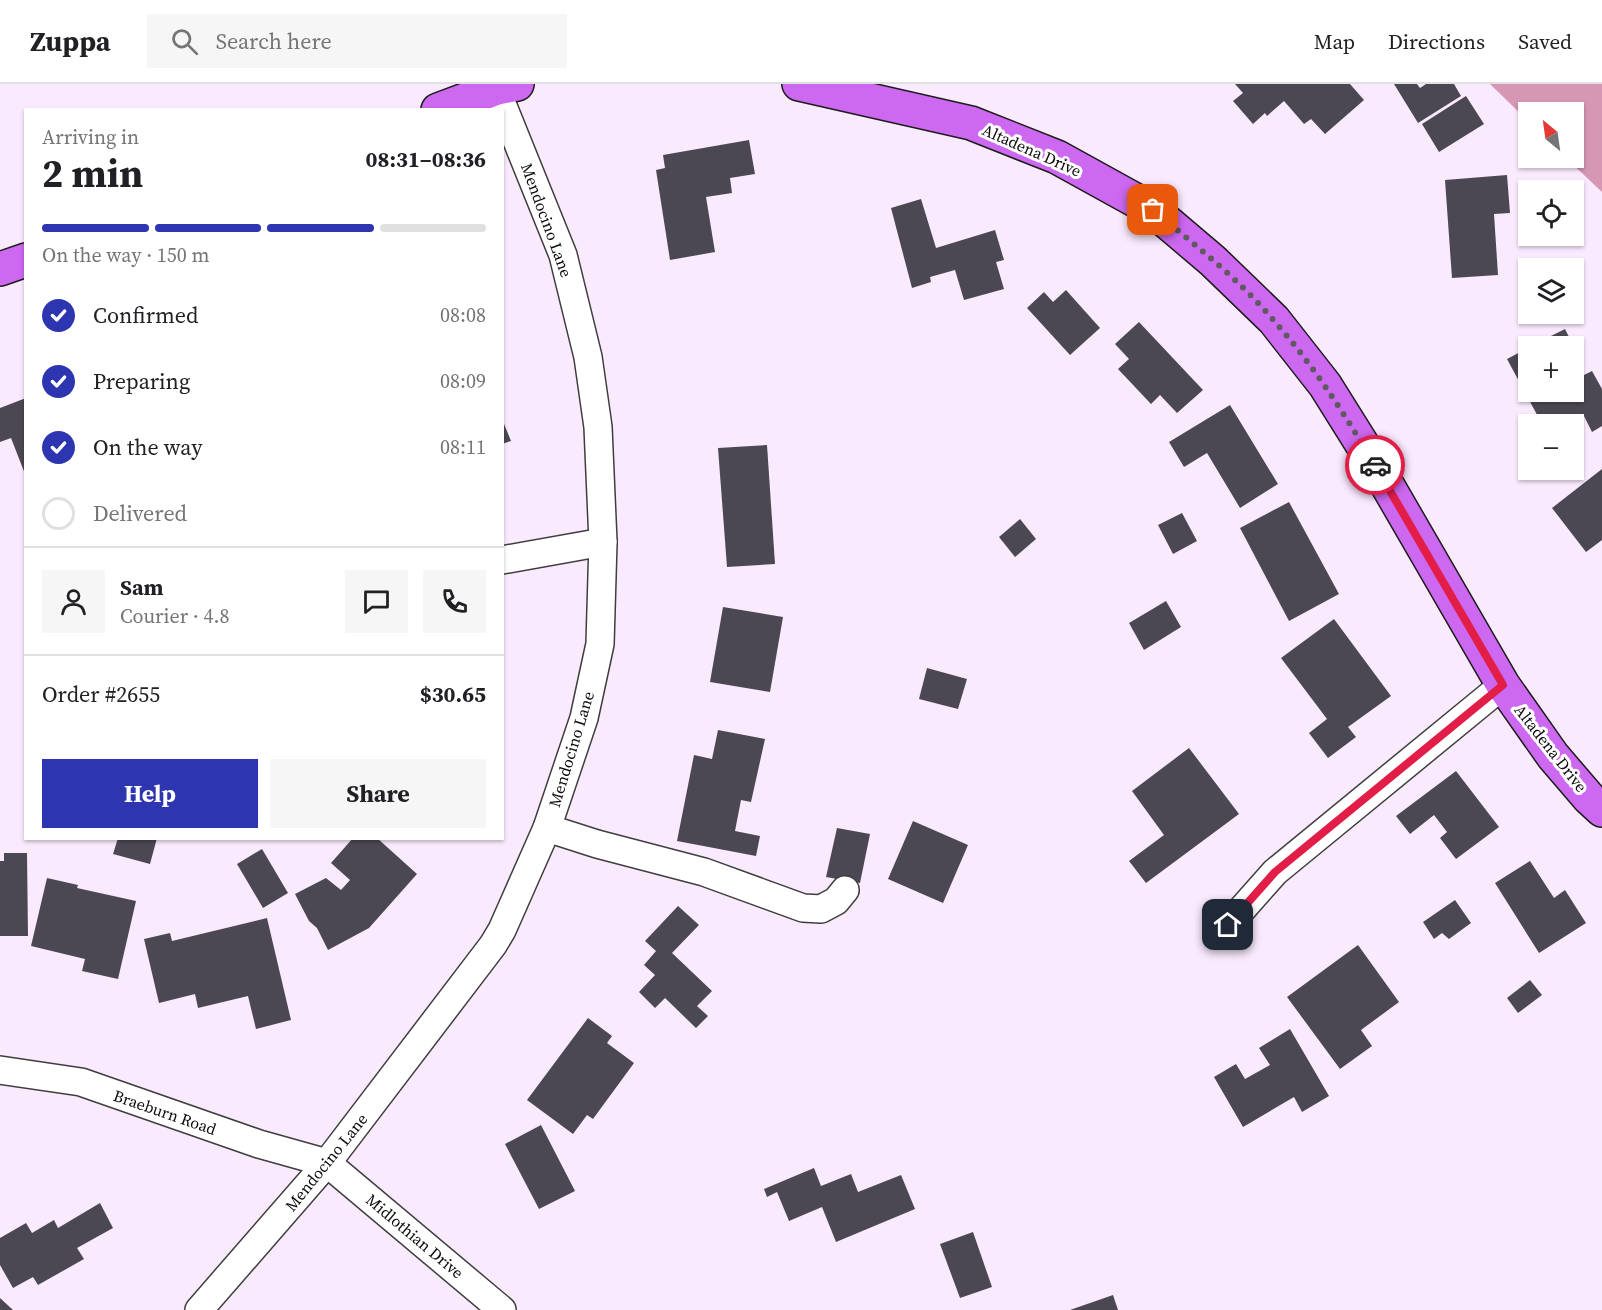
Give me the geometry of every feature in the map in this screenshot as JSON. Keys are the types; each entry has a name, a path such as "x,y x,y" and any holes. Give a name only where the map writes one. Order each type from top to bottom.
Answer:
{"main road":[{"name":"Altadena Drive","path":"799,84 971,123 1057,157 1153,210 1213,261 1274,320 1325,385 1382,476 1503,685 1553,756 1602,810"},
{"path":"443,108 503,85"},
{"path":"0,269 24,261"}],"street":[{"name":"Mendocino Lane","path":"199,1310 327,1163 493,945 502,930 546,828 584,718 600,644 603,542 598,427 588,357 562,255 503,85"},
{"path":"504,560 603,542"},
{"path":"1228,925 1275,872 1503,685"},
{"path":"546,828 704,872 803,908 821,909 836,901 845,890"},
{"name":"Braeburn Road","path":"0,1070 81,1082 259,1144 327,1163"},
{"name":"Midlothian Drive","path":"327,1163 502,1310"}],"shaded area":[{"path":"1490,84 1602,84 1602,192 1577,168 1584,168 1584,102 1518,102 1518,111"}],"building":[{"path":"1235,84 1350,84 1364,100 1325,134 1311,119 1304,124 1284,101 1267,116 1265,113 1253,124 1233,101 1243,93"},
{"path":"1394,84 1417,84 1420,88 1426,84 1454,84 1461,96 1418,123"},
{"path":"1466,96 1484,124 1439,152 1422,124"},
{"path":"749,140 755,174 730,178 732,193 706,197 715,252 670,260 656,170 665,168 663,155"},
{"path":"1507,175 1510,213 1494,214 1498,275 1452,278 1445,180"},
{"path":"921,199 936,248 995,230 1004,260 996,262 1004,289 964,300 955,270 930,277 931,282 912,288 891,208"},
{"path":"1066,290 1100,328 1070,355 1027,308 1044,292 1053,302"},
{"path":"1139,322 1203,390 1177,413 1160,395 1151,404 1118,369 1129,359 1115,344"},
{"path":"1565,329 1569,336 1551,336"},
{"path":"1518,353 1518,379 1507,359"},
{"path":"1592,371 1602,389 1602,426 1592,432 1584,414 1537,414 1530,402 1584,402 1584,375"},
{"path":"24,399 24,471 11,438 0,442 0,408"},
{"path":"1230,405 1278,484 1240,508 1207,453 1184,467 1169,442"},
{"path":"504,424 511,441 504,443"},
{"path":"767,445 775,564 727,567 718,448"},
{"path":"1602,469 1602,540 1586,552 1552,508"},
{"path":"1289,502 1339,594 1289,621 1240,528"},
{"path":"1182,513 1197,541 1173,554 1158,525"},
{"path":"1020,519 1036,539 1015,557 999,537"},
{"path":"1166,601 1181,627 1144,650 1129,623"},
{"path":"723,607 783,617 770,692 710,682"},
{"path":"1334,619 1391,696 1348,727 1356,737 1328,758 1309,733 1327,719 1281,658"},
{"path":"927,668 967,679 958,709 919,699"},
{"path":"718,730 765,739 751,802 741,800 735,831 760,836 756,856 677,841 694,755 712,759"},
{"path":"1189,748 1239,814 1146,883 1129,861 1164,835 1132,791"},
{"path":"1456,771 1499,827 1456,859 1440,838 1447,832 1434,815 1410,834 1396,816"},
{"path":"913,821 968,845 943,903 888,879"},
{"path":"837,828 870,834 860,883 826,877"},
{"path":"117,840 156,840 150,864 113,854"},
{"path":"351,840 379,840 417,874 369,928 328,950 295,894 326,878 341,890 350,880 331,863"},
{"path":"262,849 288,893 263,908 237,864"},
{"path":"4,853 27,853 28,936 0,936 0,861 4,861"},
{"path":"1530,861 1554,898 1565,890 1586,923 1539,953 1495,883"},
{"path":"47,878 78,885 77,888 136,901 118,979 82,971 85,959 31,946"},
{"path":"1455,900 1471,923 1449,939 1442,933 1434,939 1423,922"},
{"path":"678,906 699,925 672,953 712,991 697,1006 708,1016 696,1028 665,998 655,1008 639,992 655,975 644,965 656,951 645,941"},
{"path":"267,918 291,1020 256,1029 248,996 198,1008 195,994 159,1003 144,939 170,933 172,941"},
{"path":"1358,945 1399,1002 1361,1030 1372,1046 1340,1069 1287,997"},
{"path":"1530,980 1542,995 1518,1013 1507,998"},
{"path":"588,1018 612,1036 607,1043 634,1063 593,1119 587,1115 573,1134 527,1100"},
{"path":"1290,1029 1329,1096 1302,1112 1294,1097 1243,1127 1214,1077 1236,1064 1245,1079 1270,1065 1259,1048"},
{"path":"541,1125 575,1191 539,1209 505,1144"},
{"path":"814,1168 821,1186 851,1174 858,1192 901,1175 915,1209 836,1242 822,1207 789,1221 777,1192 767,1197 764,1189"},
{"path":"100,1203 113,1228 77,1248 84,1259 38,1285 33,1277 13,1288 0,1265 0,1238 26,1223 32,1233 54,1220 58,1228"},
{"path":"973,1232 992,1287 960,1298 940,1244"},
{"path":"1113,1295 1118,1310 1070,1310"},
{"path":"0,1298 13,1310 0,1310"}],"way so far":[{"path":"1153,210 1213,261 1274,320 1325,385 1375,465"}],"route":[{"path":"1228,925 1275,872 1503,685 1375,465"}]}
